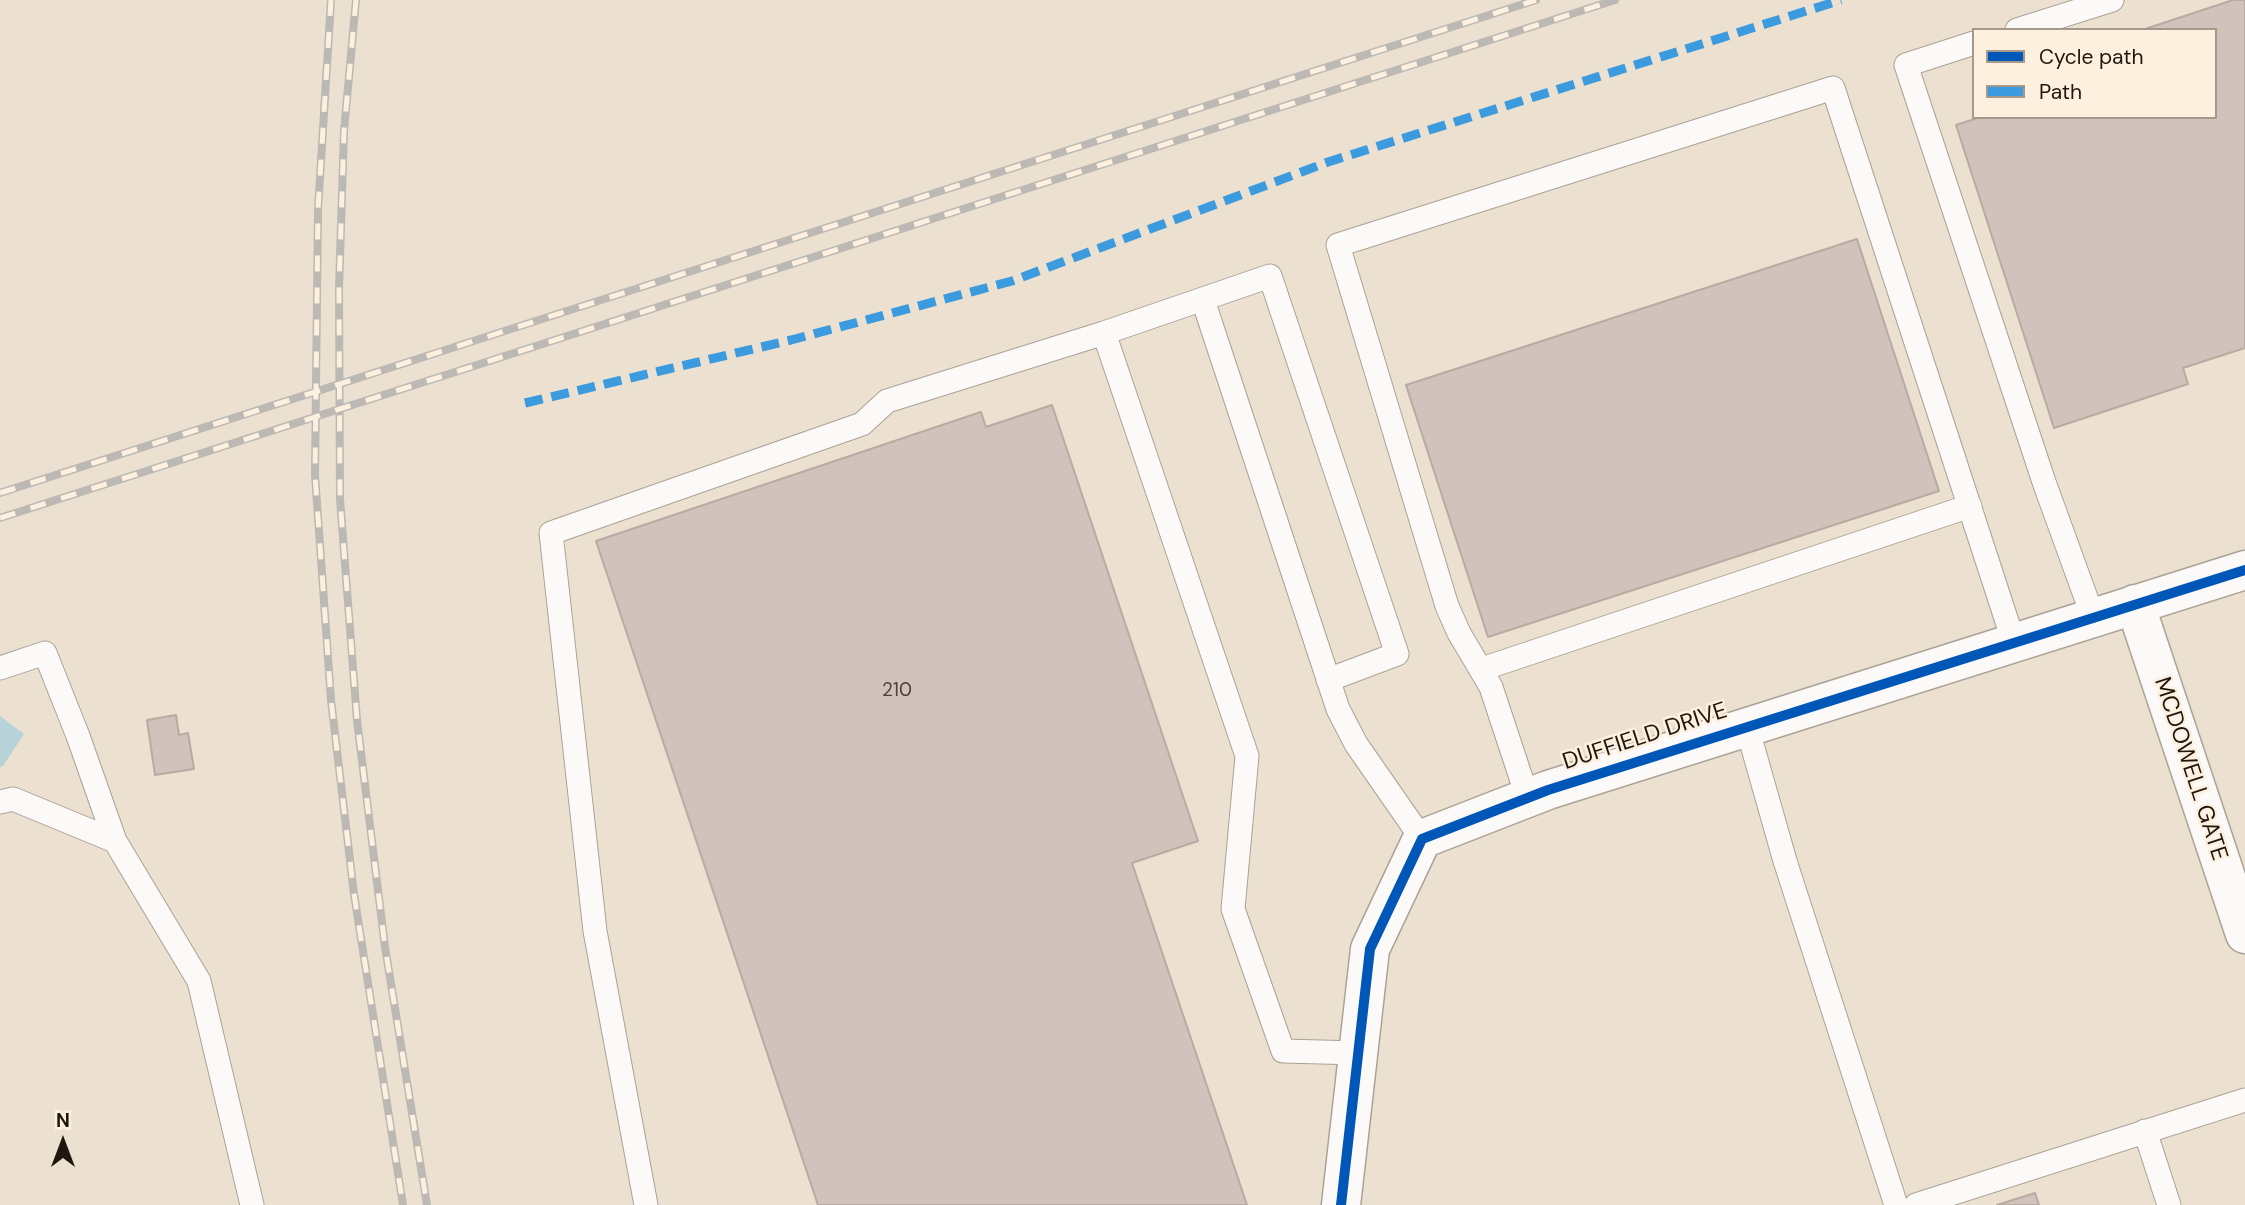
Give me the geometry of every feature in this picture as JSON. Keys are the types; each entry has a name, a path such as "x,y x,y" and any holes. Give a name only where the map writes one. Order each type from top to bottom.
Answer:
{"street":[{"name":"DUFFIELD DRIVE","path":"1422,839 1562,786 2245,570"},
{"name":"MCDOWELL GATE","path":"2135,604 2245,934"},
{"path":"1341,1205 1370,950 1422,839"}],"lane":[{"path":"2023,28 2112,0"},
{"path":"1972,44 1906,65 2044,482 2093,617"},
{"path":"1528,799 1491,687 1447,606 1338,245 1833,88 2014,643"},
{"path":"646,1205 595,931 551,533 862,424 887,401 1104,333 1270,276 1397,654 1328,680"},
{"path":"1203,300 1338,709 1356,744 1422,839"},
{"path":"1104,333 1247,756 1233,909 1283,1051 1359,1053"},
{"path":"1482,669 1970,506"},
{"path":"0,668 45,653 116,841 199,981 252,1205"},
{"path":"1747,727 1785,861 1896,1205"},
{"path":"0,802 13,799 116,841"},
{"path":"1916,1205 2245,1100"},
{"path":"2145,1131 2169,1205"}],"water":[{"path":"0,716 24,734 0,767"}],"building":[{"path":"2233,0 2245,0 2245,348 2183,368 2188,384 2054,428 1956,125 1975,119 2217,119 2217,28 2148,28"},
{"path":"1857,239 1939,491 1488,637 1406,385"},
{"path":"1052,405 1198,841 1132,863 1247,1205 818,1205 596,541 981,412 986,427"},
{"path":"176,715 179,735 188,733 194,769 155,775 147,720"},
{"path":"2035,1193 2039,1205 1997,1205"}],"railway":[{"path":"331,0 318,209 315,475 331,700 354,894 403,1205"},
{"path":"356,0 344,131 339,289 340,499 357,720 385,947 427,1205"},
{"path":"0,493 1536,0"},
{"path":"0,518 1615,0"}],"marked path":[{"path":"525,403 791,340 1012,281 1328,162 1841,0"}],"cycle path":[{"path":"1341,1205 1370,949 1422,839 1548,790 2245,570"}]}
